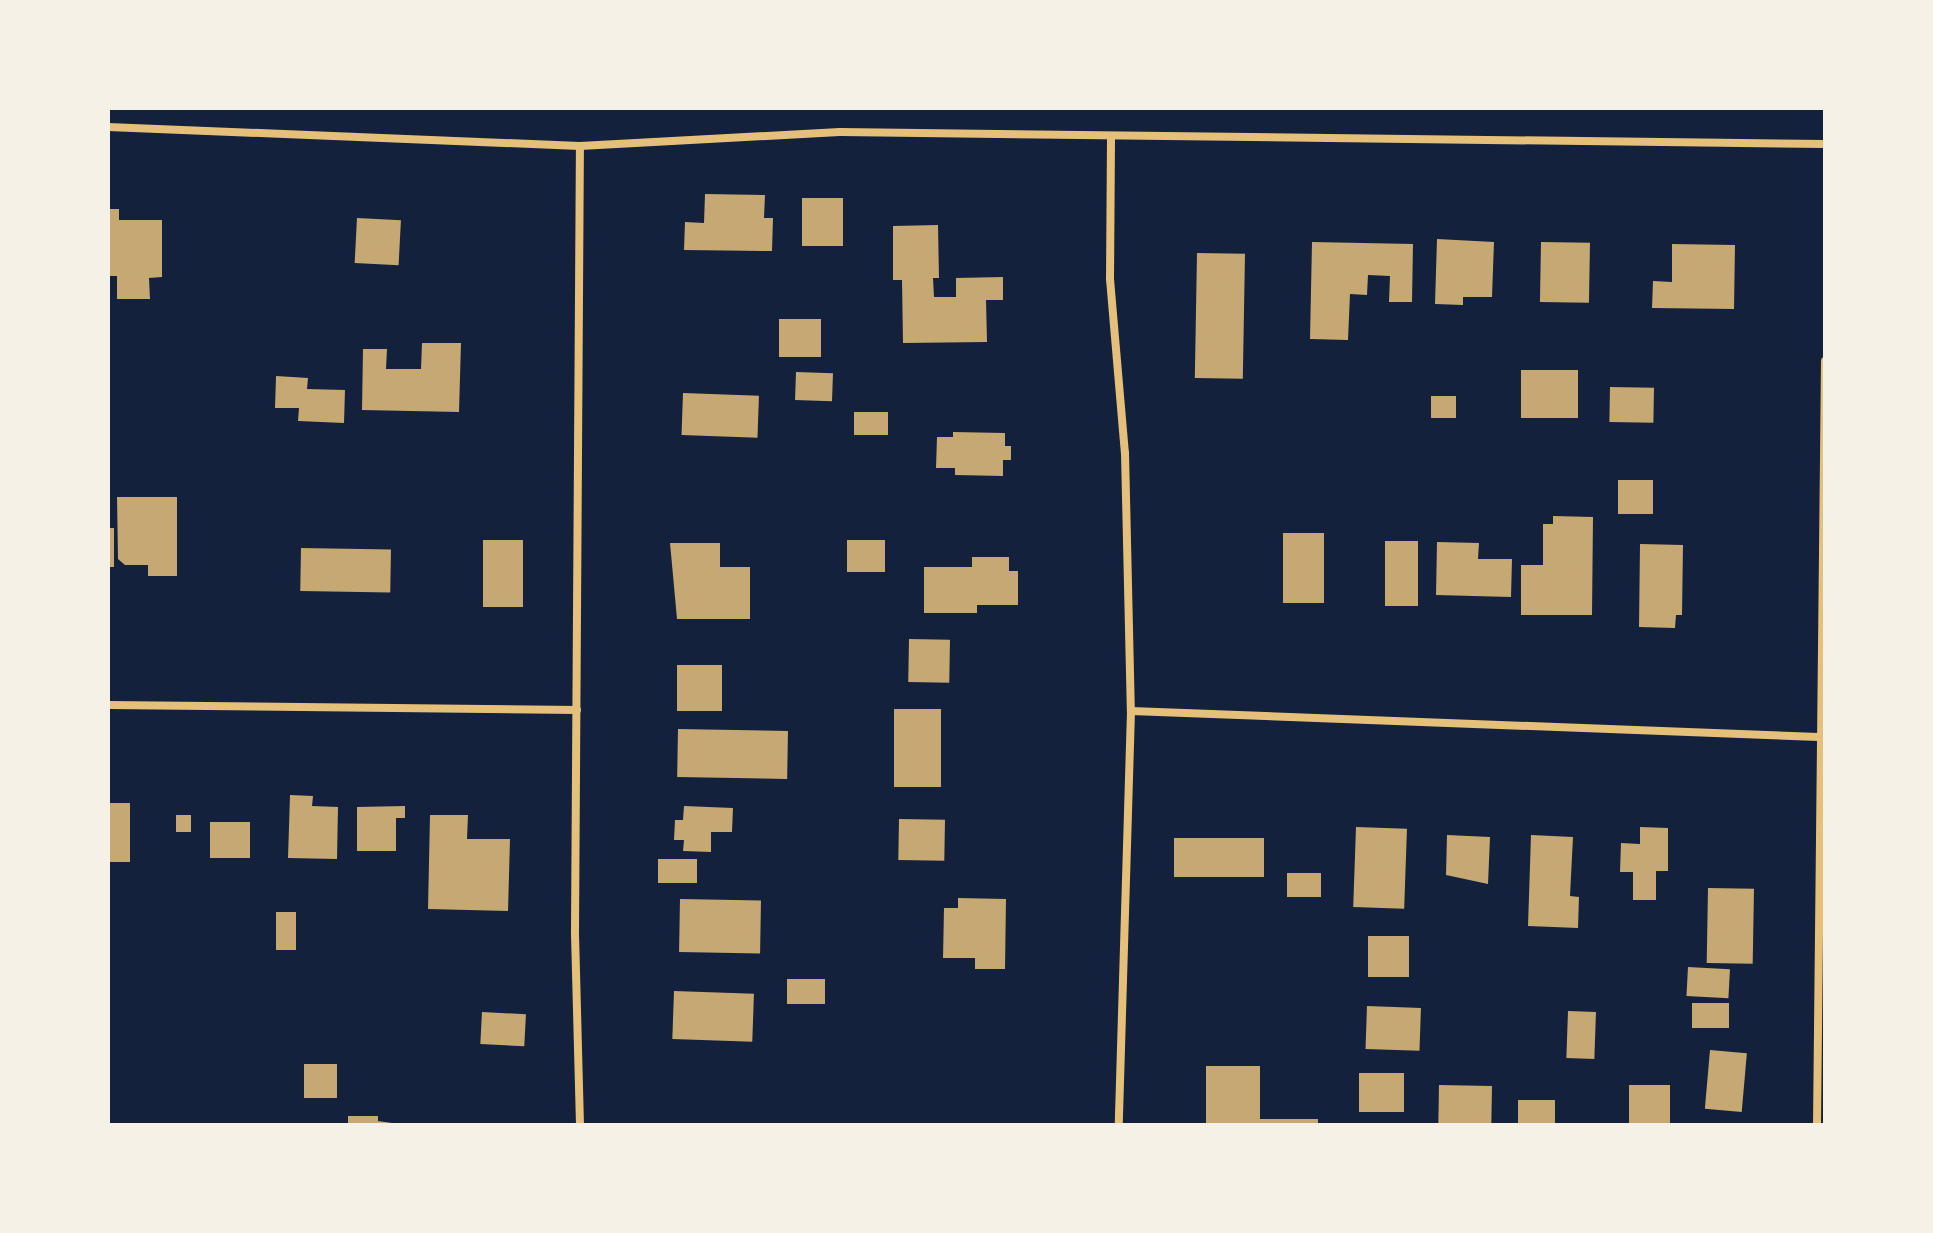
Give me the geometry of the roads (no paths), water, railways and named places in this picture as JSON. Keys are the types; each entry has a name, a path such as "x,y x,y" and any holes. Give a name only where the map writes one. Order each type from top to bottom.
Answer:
{"street":[{"path":"108,127 580,146 840,132 1111,138 1825,144"},
{"path":"1111,138 1110,279 1125,453 1131,711 1119,1125"},
{"path":"580,146 577,710 580,1125"},
{"path":"1817,1125 1825,361"},
{"path":"108,705 577,710"},
{"path":"1131,711 1819,737"}]}
